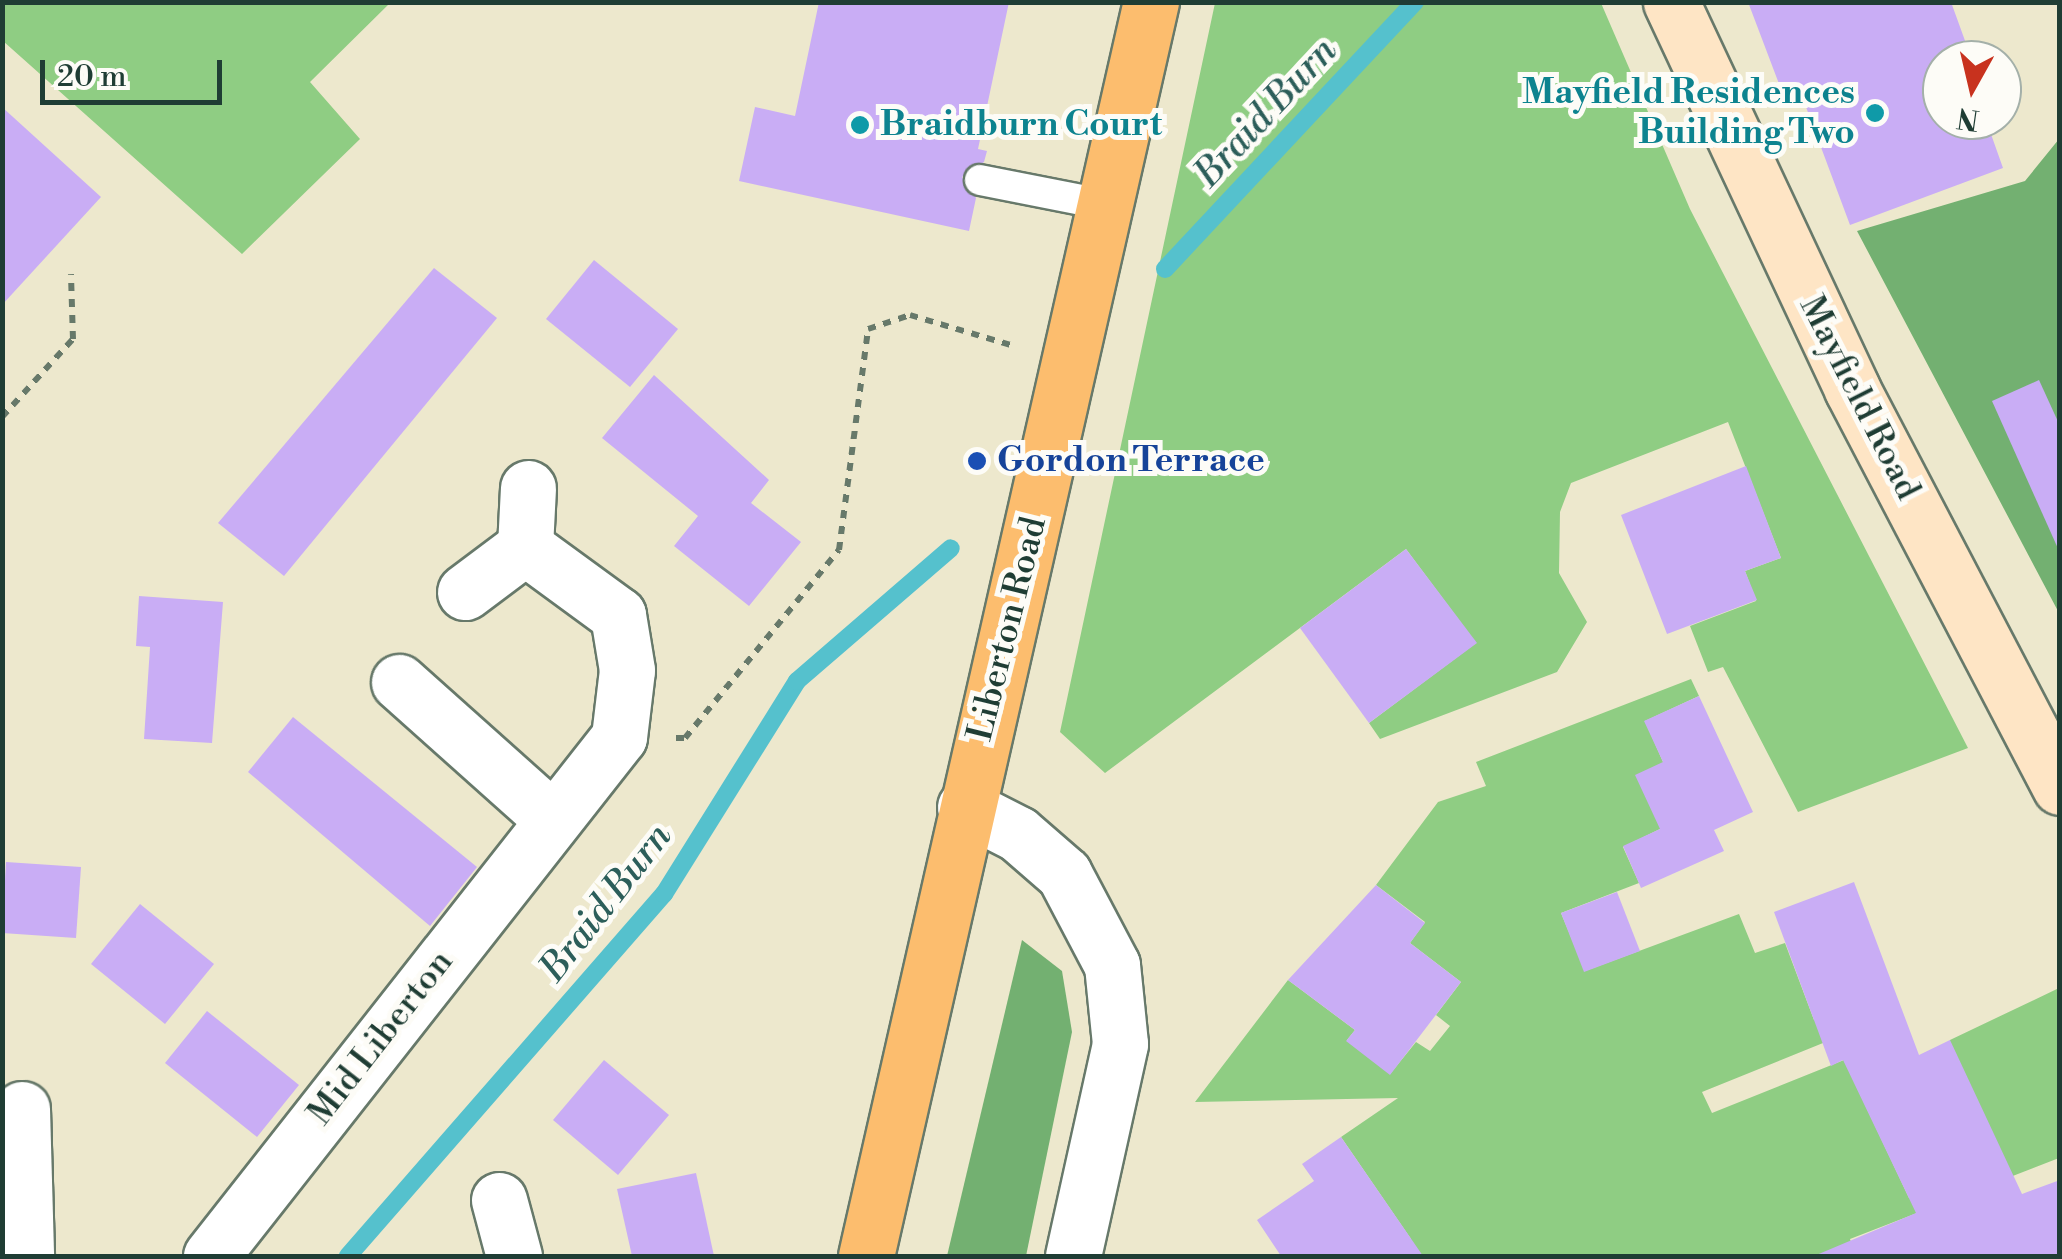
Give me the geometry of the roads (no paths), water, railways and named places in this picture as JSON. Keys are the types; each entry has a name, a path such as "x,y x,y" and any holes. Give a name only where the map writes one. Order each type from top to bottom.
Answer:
{"main road":[{"name":"Liberton Road","path":"866,1256 965,807 1108,206 1150,2"}],"street":[{"name":"Mayfield Road","path":"1671,2 1852,388 2060,787"},
{"path":"465,592 526,546 528,488"},
{"name":"Mid Liberton","path":"210,1256 619,737 627,670 618,615 526,546"},
{"path":"400,682 552,819"},
{"path":"965,807 1018,834 1064,874 1112,965 1120,1044 1073,1256"},
{"path":"22,1109 26,1256"},
{"path":"499,1200 514,1256"}],"lane":[{"path":"980,180 1108,206"}],"waterway":[{"name":"Braid Burn","path":"1165,269 1415,2"},
{"name":"Braid Burn","path":"348,1256 664,894 797,681 951,548"}],"place":[{"name":"Mayfield Residences Building Two","path":"1875,113"},
{"name":"Braidburn Court","path":"860,125"},
{"name":"Gordon Terrace","path":"977,461"}]}
